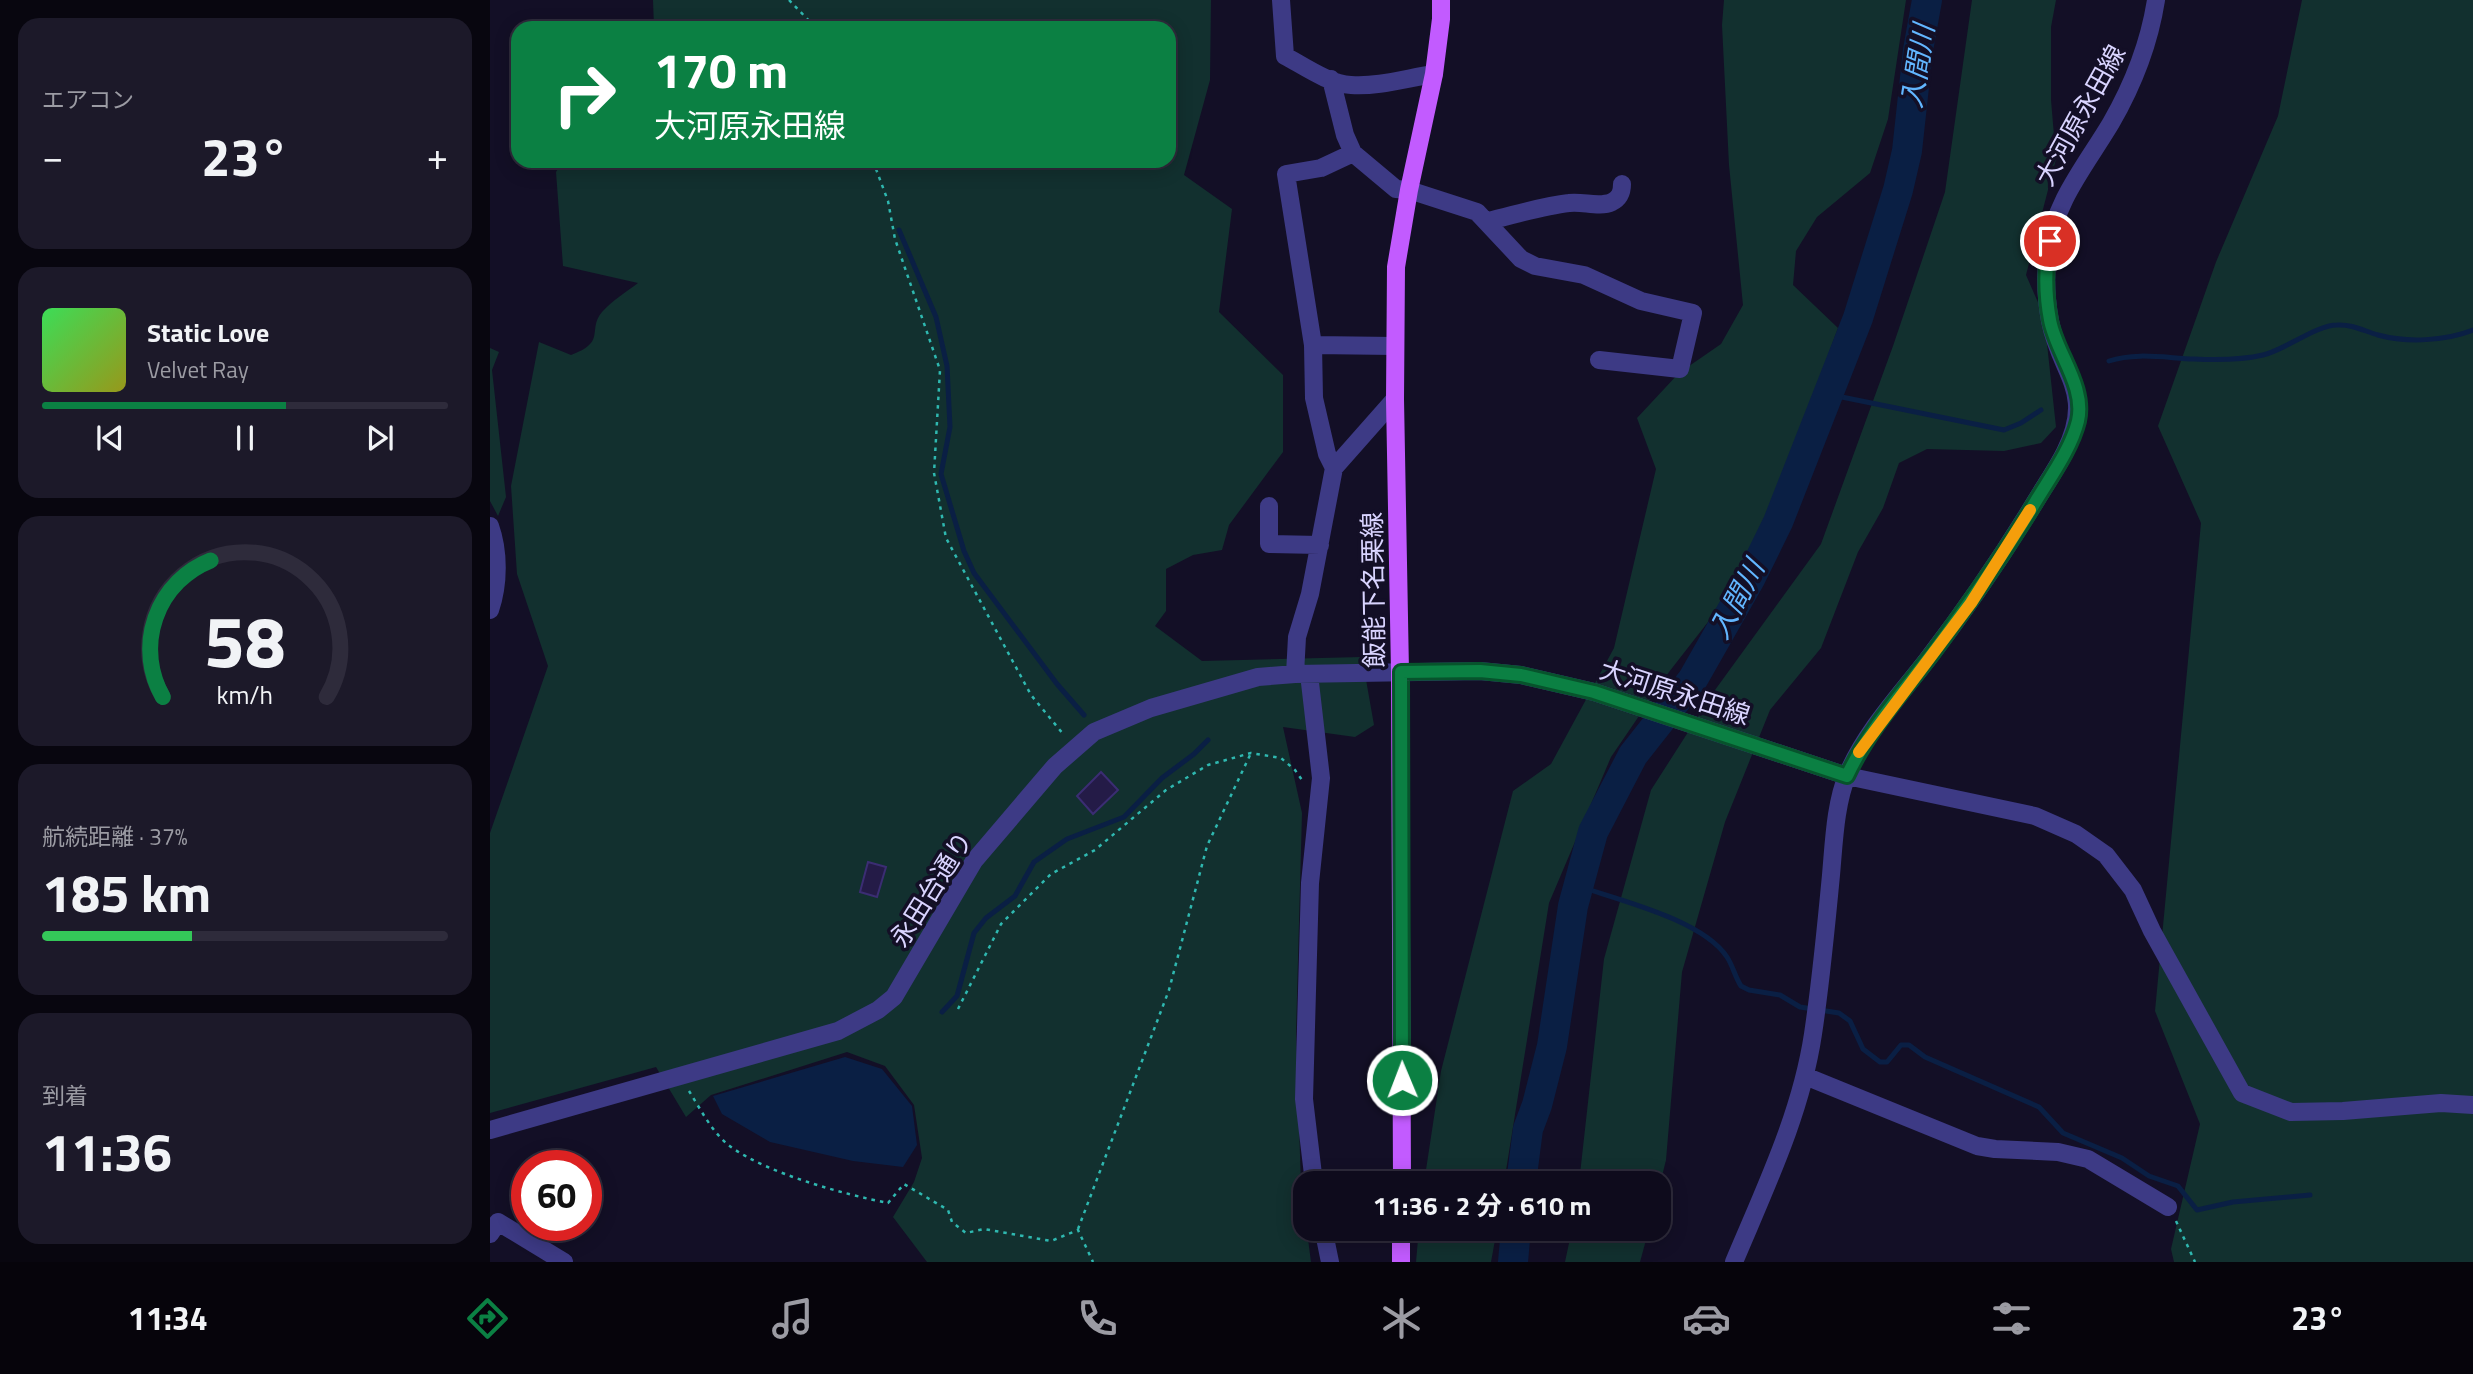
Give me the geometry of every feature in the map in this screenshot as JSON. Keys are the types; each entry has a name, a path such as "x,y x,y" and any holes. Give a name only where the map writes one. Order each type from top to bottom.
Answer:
{"main road":[{"name":"飯能下名栗線","path":"1402,1171 1401,672 1395,399 1396,267 1409,190 1434,74 1441,0"},
{"path":"1401,1241 1401,1262"}],"street":[{"path":"1280,0 1284,56 1331,79 1349,85 1434,74"},
{"name":"大河原永田線","path":"1734,1262 1786,1137 1805,1076 1819,993 1835,833 1847,776 1869,737 1971,603 2065,453 2077,422 2077,393 2050,321 2046,279 2052,226 2064,198 2136,77 2146,51 2157,0"},
{"path":"1331,79 1345,135 1353,153 1396,189 1409,190 1477,212 1521,258 1535,266 1584,275 1641,300 1693,313 1680,369 1599,360"},
{"path":"1334,468 1327,454 1314,398 1313,345 1286,174 1321,168 1353,153"},
{"path":"1488,222 1570,203 1603,205 1617,199 1622,191 1622,184"},
{"path":"1313,345 1395,346"},
{"path":"1313,1171 1304,1099 1310,883 1321,778 1297,637 1310,594 1334,468 1395,399"},
{"path":"1269,506 1269,544 1320,545"},
{"path":"490,526 497,562 490,610"},
{"name":"大河原永田線","path":"1401,672 1480,671 1521,675 1594,692 1847,776 2035,816 2077,834 2106,855 2133,890 2152,931 2242,1093 2291,1112 2343,1111 2441,1103 2473,1105"},
{"name":"永田台通り","path":"490,1130 838,1031 878,1010 894,998 974,861 1074,747 1104,727 1151,708 1258,677 1401,672"},
{"path":"1805,1076 1977,1146 2058,1152 2088,1159 2168,1207"},
{"path":"490,1234 498,1222 564,1262"},
{"path":"1326,1241 1330,1262"}],"path":[{"path":"789,0 809,21"},
{"path":"876,168 888,201 895,239 940,370 934,473 946,538 1031,695 1074,747"},
{"path":"958,1009 1001,924 1051,874 1095,850 1166,790 1208,765 1251,753 1281,758 1295,770 1306,785"},
{"path":"1093,1262 1078,1230 1170,990 1207,846 1251,753"},
{"path":"680,1077 712,1127 730,1146 750,1158 823,1187 888,1203 904,1184 948,1210 953,1222 966,1233 984,1229 1051,1241 1078,1230"},
{"path":"2168,1207 2194,1262"}],"green space":[{"path":"653,0 1211,0 1210,80 1184,175 1232,209 1219,312 1283,375 1283,452 1229,525 1222,550 1193,555 1166,569 1166,611 1155,626 1202,661 1362,657 1374,725 1355,737 1283,727 1302,813 1296,1034 1301,1171 1293,1171 1293,1241 1308,1241 1311,1262 927,1262 893,1217 914,1182 922,1158 914,1105 885,1066 847,1052 711,1095 686,1117 656,1067 490,1113 490,833 548,666 517,574 511,486 539,342 571,355 582,350 593,340 602,312 638,283 563,266 556,172 559,168 1176,168 1176,21 654,21"},
{"path":"1724,0 1906,0 1888,119 1870,173 1817,217 1796,251 1793,285 1838,328 1761,537 1708,622 1669,672 1611,757 1549,903 1506,1171 1426,1171 1441,1071 1513,791 1551,764 1614,648 1656,469 1637,418 1679,373 1721,344 1743,305 1729,165 1722,25"},
{"path":"1972,0 2056,0 2051,27 2051,100 2056,159 2026,275 2044,316 2056,427 2041,443 2004,451 1927,449 1899,463 1883,508 1858,552 1821,648 1770,710 1725,822 1682,972 1663,1171 1580,1171 1604,959 1651,790 1715,690 1821,544 1893,346 1945,192"},
{"path":"2302,0 2473,0 2473,1262 2174,1262 2171,1249 2200,1124 2155,1011 2201,523 2158,426 2216,262 2278,116"},
{"path":"490,348 499,352 492,370 506,497 498,516 490,501"},
{"path":"1418,1241 1495,1241 1491,1262 1416,1262"},
{"path":"1569,1241 1646,1241 1640,1262 1565,1262"}],"water":[{"path":"845,1057 882,1069 912,1106 917,1145 903,1167 853,1161 770,1142 722,1114 713,1096"}],"building":[{"path":"1101,772 1118,790 1093,814 1077,796"},
{"path":"868,862 886,867 877,897 860,892"}],"waterway":[{"name":"入間川","path":"1523,1171 1528,1129 1552,1046 1573,906 1593,832 1633,755 1693,679 1751,577 1778,522 1858,318 1898,190 1907,151 1918,50 1927,0"},
{"path":"899,230 936,317 947,366 950,427 941,474 964,551 974,573 1057,684 1084,715"},
{"path":"2109,361 2140,356 2211,360 2255,357 2272,352 2320,329 2337,325 2389,338 2413,340 2438,339 2473,330"},
{"path":"1827,394 2004,430 2041,410"},
{"path":"942,1012 957,996 974,933 986,918 1015,896 1034,862 1067,839 1124,817 1162,778 1208,740"},
{"path":"1578,886 1659,913 1699,932 1727,957 1741,986 1749,990 1780,995 1800,1007 1839,1013 1850,1021 1863,1049 1880,1062 1887,1062 1901,1045 1909,1045 1925,1057 2039,1107 2063,1133 2122,1158 2149,1176 2178,1186 2197,1210 2233,1202 2310,1195"},
{"name":"入間川","path":"1513,1262 1515,1241"}],"slow traffic":[{"path":"1859,752 1971,603 2030,510"}],"route":[{"path":"1402,1080 1401,672 1480,671 1521,675 1594,692 1847,776 1869,737 1971,603 2065,453 2077,422 2077,393 2050,321 2046,279 2050,241"}]}
